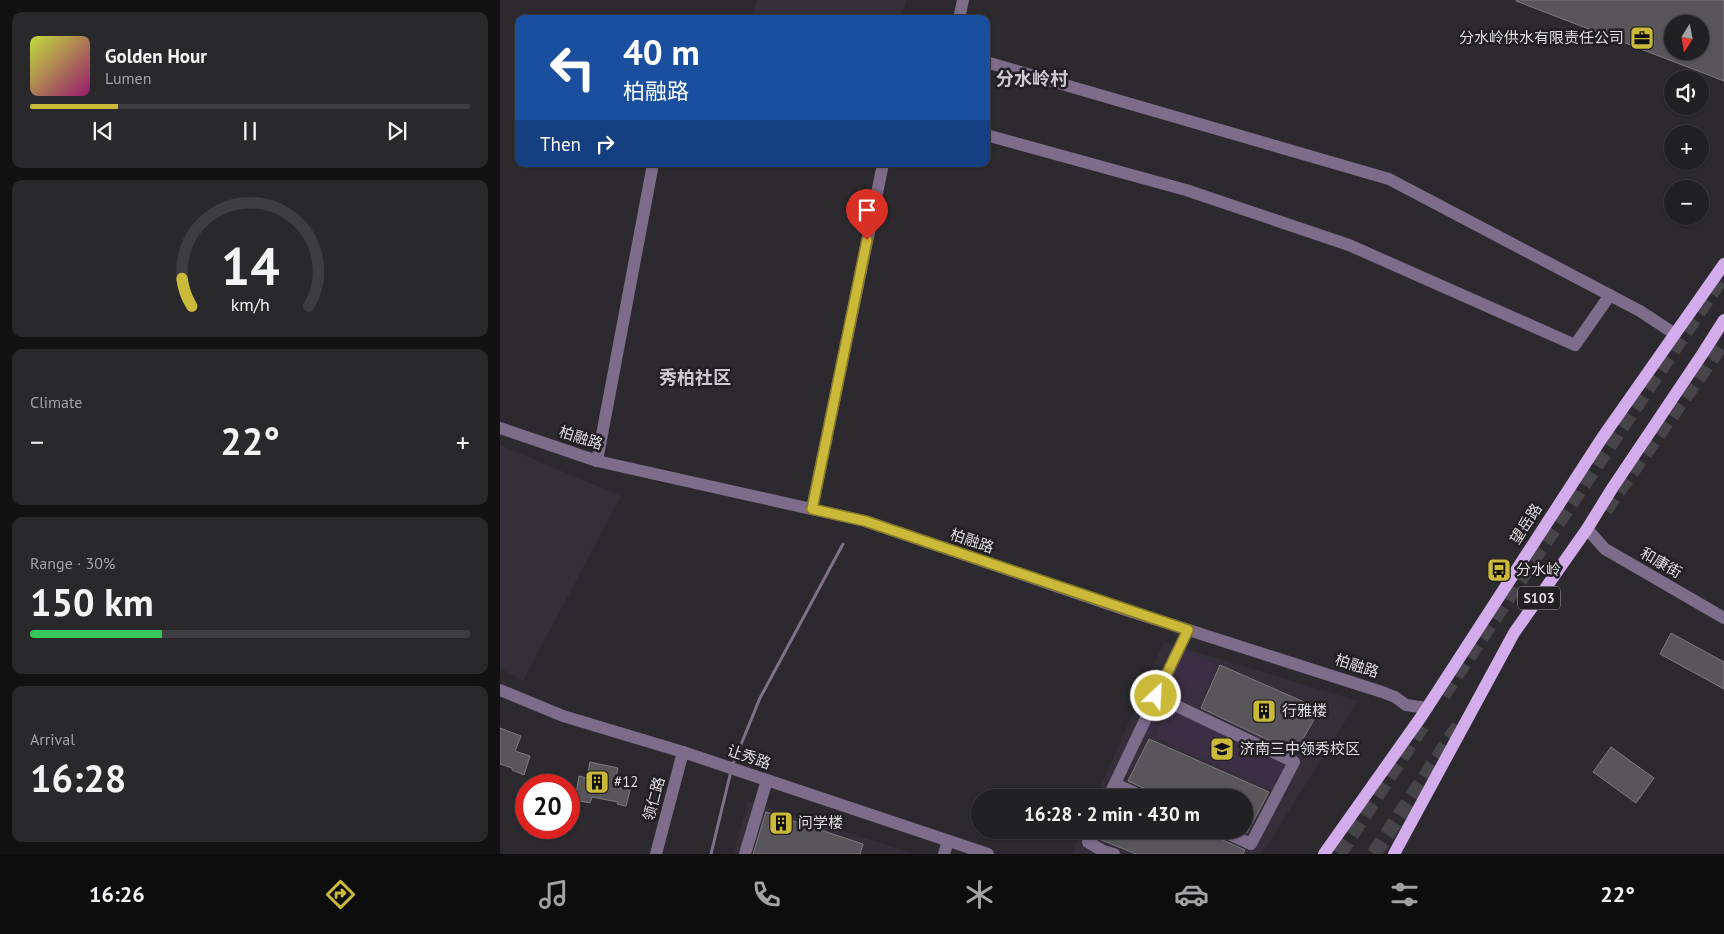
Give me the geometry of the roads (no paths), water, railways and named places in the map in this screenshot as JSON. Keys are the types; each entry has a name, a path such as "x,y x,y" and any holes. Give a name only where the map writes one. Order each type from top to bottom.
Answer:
{"main road":[{"name":"望岳路","path":"1324,854 1427,708 1602,438 1724,264"},
{"name":"S103","path":"1394,854 1514,633 1587,529 1724,320"}],"street":[{"path":"960,15 963,0"},
{"path":"990,63 1389,179 1640,311 1676,334"},
{"path":"990,136 1186,190 1349,245 1575,345 1610,295"},
{"path":"597,461 652,167"},
{"path":"812,509 882,167"},
{"name":"柏融路","path":"500,428 597,461 865,521 1188,630 1382,692 1395,697 1406,705 1427,708"},
{"name":"和康街","path":"1587,529 1605,549 1724,618"},
{"path":"1112,789 1188,630"},
{"name":"让秀路","path":"500,690 563,716 684,752 988,854"},
{"path":"1156,696 1294,762 1251,844 1240,839"},
{"name":"领仁路","path":"656,854 684,752"},
{"path":"744,854 767,780"},
{"path":"1115,784 1126,789"},
{"path":"1090,839 1088,842 1103,851 1114,854"},
{"path":"944,854 948,840"}],"waterway":[{"path":"733,764 760,698 843,544"},
{"path":"711,854 731,771"}],"tunnel":[{"path":"1443,695 1722,277"},
{"path":"1605,510 1724,341"},
{"path":"1374,854 1460,724"},
{"path":"1339,854 1422,726"}],"place":[{"name":"分水岭供水有限责任公司","path":"1642,38"},
{"name":"分水岭","path":"1499,570"},
{"name":"行雅楼","path":"1264,711"},
{"name":"济南三中领秀校区","path":"1222,749"},
{"name":"#12","path":"597,782"},
{"name":"问学楼","path":"781,823"}],"district":[{"name":"分水岭村","path":"1032,79"},
{"name":"秀柏社区","path":"695,378"}]}
